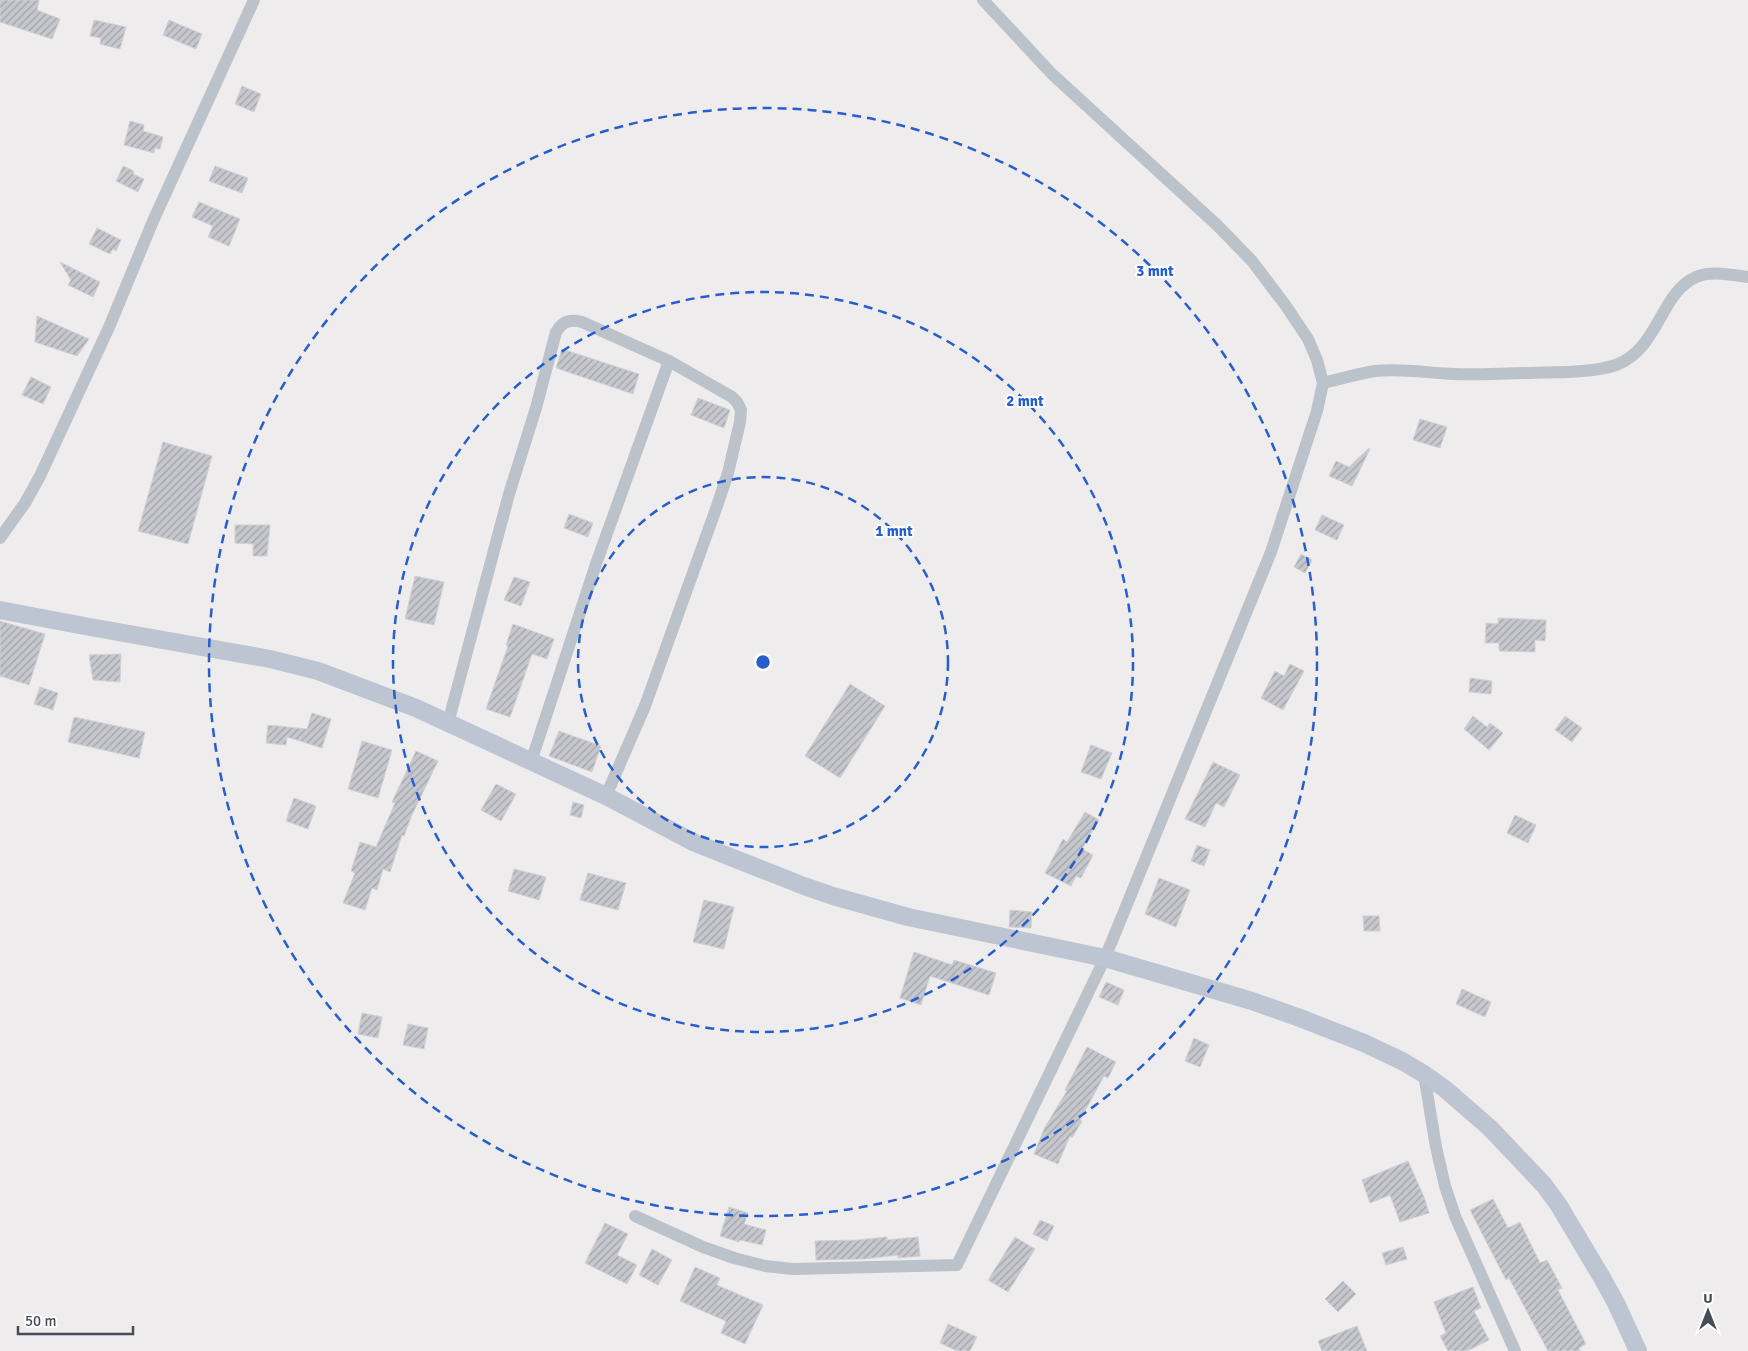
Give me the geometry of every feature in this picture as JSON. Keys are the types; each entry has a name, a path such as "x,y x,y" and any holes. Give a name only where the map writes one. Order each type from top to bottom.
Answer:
{"street":[{"path":"0,538 25,503 40,476 110,325 153,221 254,0"},
{"path":"635,1216 703,1247 765,1266 793,1269 957,1264 1105,958 1271,552 1317,411 1323,383 1317,360 1308,338 1252,261 1210,218 1052,74 983,0"},
{"path":"1323,383 1361,374 1390,370 1458,374 1556,372 1604,368 1630,359 1645,344 1678,290 1688,281 1696,276 1706,274 1728,274 1748,277"},
{"path":"448,723 509,494 536,408 556,332 560,325 565,322 574,320 582,322 669,360 732,396 740,406 740,422 725,482 666,649 631,739 606,796"},
{"path":"531,762 596,564 669,360"},
{"path":"0,610 90,628 270,659 318,671 416,708 606,796 695,842 761,870 833,896 908,917 1105,958 1252,1001 1379,1050 1424,1074 1490,1128 1544,1185 1569,1221 1609,1289 1638,1351"},
{"path":"1424,1074 1445,1186 1455,1216 1515,1351"}],"building":[{"path":"0,0 39,0 37,10 60,19 52,39 0,22"},
{"path":"94,20 126,27 120,49 100,44 101,38 90,36"},
{"path":"169,20 202,34 196,49 163,35"},
{"path":"242,86 261,94 254,112 235,104"},
{"path":"130,121 144,125 143,131 163,137 160,149 155,148 154,153 124,145"},
{"path":"123,166 134,171 133,174 144,179 138,192 116,181"},
{"path":"215,166 248,178 242,193 209,181"},
{"path":"199,202 240,219 229,246 208,237 213,226 192,217"},
{"path":"97,228 121,240 116,251 113,249 110,254 89,244"},
{"path":"60,262 100,282 93,297 68,285 71,280"},
{"path":"37,316 89,339 77,356 35,342"},
{"path":"562,349 639,374 633,394 556,368"},
{"path":"31,377 51,387 43,404 22,395"},
{"path":"698,398 730,410 724,428 691,415"},
{"path":"1420,419 1447,427 1440,448 1413,440"},
{"path":"163,442 212,456 188,544 138,531"},
{"path":"1369,448 1352,486 1329,476 1336,461 1349,467"},
{"path":"569,514 593,523 588,537 564,528"},
{"path":"1322,515 1344,525 1337,540 1315,530"},
{"path":"235,525 270,525 267,556 253,556 253,544 235,543"},
{"path":"1301,554 1312,560 1305,573 1294,567"},
{"path":"415,576 444,582 434,625 405,619"},
{"path":"514,577 530,582 521,606 504,600"},
{"path":"1498,618 1546,620 1545,641 1535,640 1535,652 1499,651 1499,643 1485,643 1486,623 1498,624"},
{"path":"0,621 45,634 29,685 0,676"},
{"path":"513,624 554,639 547,659 532,654 510,717 486,709 508,646 506,645"},
{"path":"121,654 120,682 93,680 89,655"},
{"path":"1290,664 1304,671 1283,710 1261,698 1275,671 1284,676"},
{"path":"1470,678 1492,681 1491,694 1469,692"},
{"path":"850,684 885,706 840,778 805,756"},
{"path":"40,687 58,693 53,710 34,704"},
{"path":"312,713 331,719 322,748 287,737 286,745 266,743 268,725 307,729"},
{"path":"1473,716 1487,727 1490,723 1503,733 1489,750 1464,729"},
{"path":"1565,716 1582,728 1572,742 1555,730"},
{"path":"74,717 145,732 139,758 68,742"},
{"path":"559,731 601,746 592,772 549,756"},
{"path":"362,741 392,750 378,798 348,789"},
{"path":"1091,745 1112,753 1101,779 1081,772"},
{"path":"416,751 438,761 404,836 402,835 390,872 383,869 377,890 372,888 365,910 343,903 355,873 351,871 360,842 376,847 395,803 392,802"},
{"path":"1213,762 1240,775 1224,807 1216,803 1205,827 1185,819"},
{"path":"496,784 516,794 501,821 481,810"},
{"path":"294,798 316,806 308,829 286,821"},
{"path":"573,802 584,805 581,818 570,815"},
{"path":"1085,812 1099,820 1082,849 1093,855 1081,878 1076,876 1071,886 1045,873 1063,839 1067,842"},
{"path":"1515,815 1536,825 1528,843 1507,833"},
{"path":"1197,845 1210,850 1204,866 1191,861"},
{"path":"514,869 546,877 539,900 508,891"},
{"path":"588,873 626,883 618,910 580,900"},
{"path":"1159,878 1190,890 1176,927 1145,914"},
{"path":"704,900 734,907 724,949 693,942"},
{"path":"1010,910 1032,912 1031,928 1009,927"},
{"path":"1363,916 1379,916 1380,931 1364,931"},
{"path":"914,952 952,965 954,960 996,973 989,995 930,976 921,1005 900,998"},
{"path":"1106,982 1124,990 1118,1005 1099,997"},
{"path":"1462,989 1491,1002 1485,1017 1456,1004"},
{"path":"362,1013 382,1017 378,1038 358,1034"},
{"path":"408,1024 428,1028 424,1049 403,1045"},
{"path":"1194,1038 1209,1045 1200,1067 1185,1061"},
{"path":"1087,1047 1116,1062 1108,1078 1104,1076 1080,1120 1082,1121 1072,1138 1070,1136 1058,1164 1034,1154 1045,1127 1067,1091 1065,1090"},
{"path":"1408,1161 1429,1213 1400,1222 1390,1195 1370,1203 1362,1180"},
{"path":"1493,1199 1508,1228 1520,1222 1540,1263 1547,1260 1562,1288 1558,1290 1586,1344 1579,1348 1580,1351 1548,1351 1509,1278 1506,1280 1470,1210"},
{"path":"729,1207 748,1213 744,1224 766,1230 762,1245 740,1240 739,1242 720,1236"},
{"path":"1040,1220 1054,1226 1047,1241 1033,1234"},
{"path":"605,1223 628,1234 617,1255 637,1265 627,1284 585,1263"},
{"path":"887,1237 887,1240 918,1237 920,1256 898,1258 898,1255 864,1259 816,1260 815,1241"},
{"path":"1015,1237 1035,1249 1008,1292 988,1280"},
{"path":"1403,1247 1407,1259 1386,1265 1382,1253"},
{"path":"652,1249 672,1260 658,1285 639,1275"},
{"path":"695,1267 720,1278 717,1285 763,1305 745,1344 721,1333 726,1321 680,1301"},
{"path":"1343,1281 1356,1294 1338,1312 1325,1299"},
{"path":"1473,1287 1481,1308 1474,1311 1489,1340 1467,1351 1448,1351 1440,1336 1446,1333 1434,1302"},
{"path":"948,1324 977,1337 970,1351 957,1351 940,1343"},
{"path":"1357,1326 1367,1351 1322,1351 1318,1341"}]}
